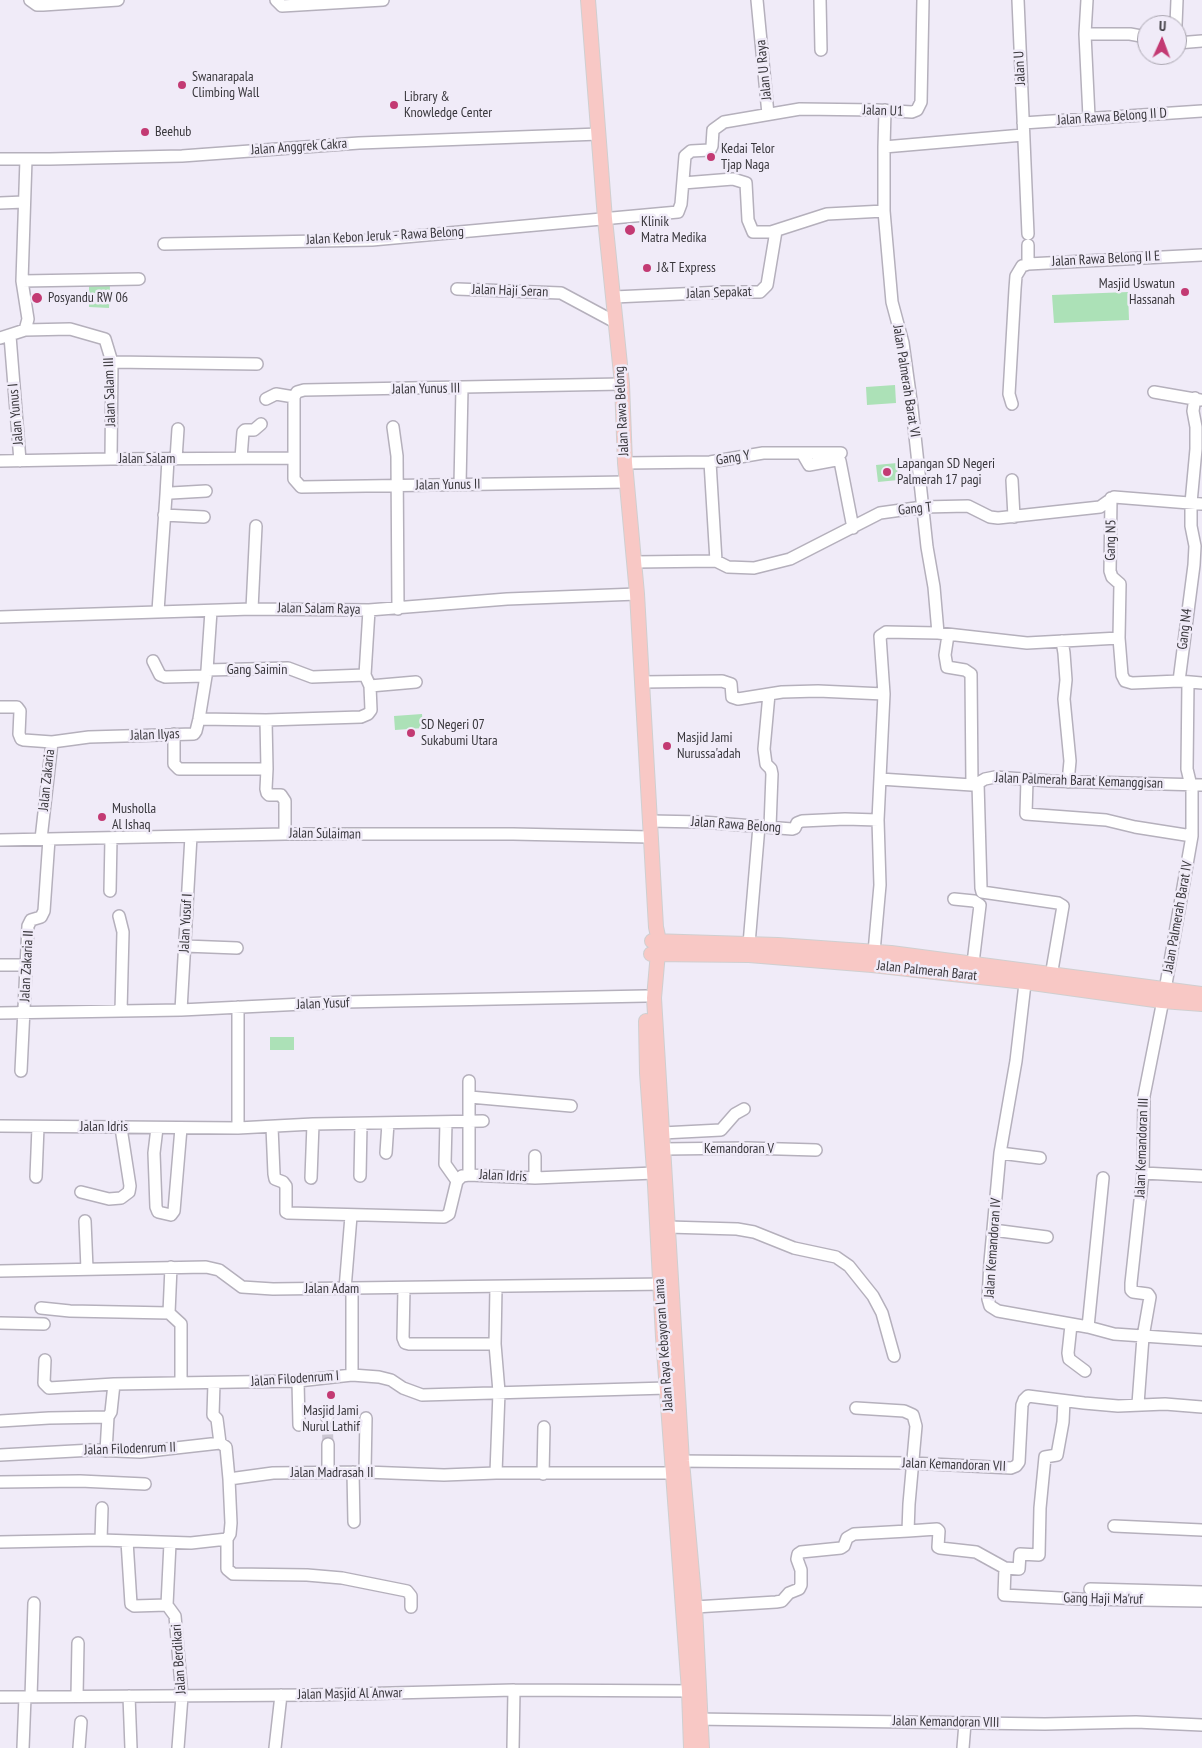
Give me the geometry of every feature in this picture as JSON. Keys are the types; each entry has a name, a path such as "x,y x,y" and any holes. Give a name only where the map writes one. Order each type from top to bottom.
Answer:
{"main road":[{"name":"Jalan Rawa Belong","path":"588,0 605,219 622,384 625,463 635,562 656,926 655,948"},
{"name":"Jalan Palmerah Barat","path":"655,948 749,944 874,952 973,963 1025,976"},
{"name":"Jalan Palmerah Barat","path":"655,948 1025,976 1164,995 1202,1004"},
{"name":"Jalan Raya Kebayoran Lama","path":"655,948 646,996 647,1073 654,1174 665,1284 677,1467"},
{"name":"Jalan Raya Kebayoran Lama","path":"655,948 654,998 668,1227 665,1284 667,1388 690,1598 696,1719 702,1748"},
{"name":"Jalan Palmerah Barat","path":"1164,995 1202,994"},
{"name":"Jalan Raya Kebayoran Lama","path":"691,1748 696,1719"}],"street":[{"path":"30,0 37,5 118,0"},
{"path":"276,0 282,6 383,0"},
{"name":"Jalan U Raya","path":"605,219 636,214 678,212 681,204 685,156 691,151 710,150 716,126 724,122 768,114 757,0"},
{"path":"820,0 821,50"},
{"name":"Jalan U1","path":"768,114 800,109 912,112 916,110 921,102 923,0"},
{"name":"Jalan U","path":"1018,0 1023,135"},
{"path":"1086,0 1085,34 1089,118"},
{"path":"1176,15 1177,0"},
{"path":"1085,34 1137,35"},
{"path":"1187,42 1202,41"},
{"path":"886,110 884,148 1023,135 1028,264 1022,266 1016,276 1009,389 1012,404"},
{"name":"Jalan Rawa Belong II D","path":"1023,123 1202,111"},
{"name":"Jalan Anggrek Cakra","path":"0,159 182,156 359,142 599,134"},
{"name":"Jalan Palmerah Barat VI","path":"884,148 884,211 892,302 903,343 916,435 927,547 943,634 945,663 947,667 965,670 971,674 975,784"},
{"path":"5,337 25,330 28,319 22,281 26,159"},
{"path":"682,183 733,179 746,183 748,220 753,232 776,231 828,214 884,211"},
{"path":"0,203 24,202"},
{"name":"Jalan Kebon Jeruk - Rawa Belong","path":"164,244 372,240 605,219"},
{"name":"Jalan Sepakat","path":"614,297 760,292 767,285 776,231"},
{"name":"Jalan Rawa Belong II E","path":"1028,264 1202,255"},
{"path":"22,281 139,279"},
{"name":"Jalan Haji Seran","path":"457,289 561,293 615,322"},
{"name":"Jalan Salam III","path":"25,330 70,329 105,339 112,362 111,459"},
{"name":"Jalan Yunus I","path":"5,337 20,461"},
{"path":"112,362 257,364"},
{"name":"Jalan Yunus III","path":"266,399 276,394 294,397 297,392 304,390 622,384"},
{"path":"460,485 462,388"},
{"path":"1154,392 1198,399"},
{"path":"294,397 294,458"},
{"name":"Gang N4","path":"1183,682 1194,565 1195,546 1191,533 1196,503 1196,427 1193,411 1198,399"},
{"path":"241,458 243,432 245,430 254,430 261,424"},
{"path":"393,427 398,456 398,609"},
{"path":"158,611 166,495 178,430"},
{"name":"Gang Y","path":"625,463 710,462 763,453 841,453"},
{"path":"802,453 809,465 836,460 840,461 853,528"},
{"name":"Jalan Salam","path":"0,461 294,458"},
{"name":"Jalan Yunus II","path":"294,458 294,478 301,487 627,482"},
{"path":"710,462 716,561"},
{"path":"1012,480 1014,517"},
{"path":"166,495 206,491"},
{"name":"Gang T","path":"635,562 716,561 728,567 754,568 790,559 880,513 923,505 968,506 990,517 1014,517 1100,507 1111,498 1196,503"},
{"name":"Gang N5","path":"1111,498 1110,571 1112,577 1120,584 1118,638"},
{"path":"164,515 204,518"},
{"path":"252,609 256,526"},
{"name":"Jalan Salam Raya","path":"0,618 158,611 398,609 507,599 637,594"},
{"path":"211,611 207,673 199,719 266,720 361,717 368,714 371,710 368,680 369,610"},
{"path":"874,952 880,885 878,820 884,694 880,636 883,633 943,634 1027,643 1118,638 1122,675 1125,681 1132,683 1202,683"},
{"path":"1062,641 1066,680 1064,699 1070,761 1068,782"},
{"name":"Gang Saimin","path":"153,661 160,675 165,677 288,668 312,677 416,682"},
{"path":"642,682 722,681 731,684 732,697 738,699 782,692 818,691 884,694"},
{"name":"Jalan Palmerah Barat IV","path":"1164,995 1196,851 1192,836 1193,798 1196,784 1187,768 1183,682"},
{"path":"749,944 772,774 771,769 766,764 764,750 770,694"},
{"name":"Jalan Zakaria","path":"0,707 17,707 20,711 19,734 21,739 52,742 45,839"},
{"name":"Jalan Ilyas","path":"52,742 89,737 194,734 199,719"},
{"path":"266,720 266,788 269,795 281,795 285,801 285,834"},
{"path":"174,734 174,764 179,769 267,769"},
{"name":"Jalan Palmerah Barat Kemanggisan","path":"880,779 975,784 995,777 1068,782 1196,784"},
{"path":"1027,780 1026,814 1106,820 1134,828 1192,836"},
{"path":"975,784 982,892 1058,903 1063,906 1051,979"},
{"name":"Jalan Rawa Belong","path":"650,822 702,822 794,829 797,823 802,821 878,820"},
{"name":"Jalan Sulaiman","path":"0,840 285,834 513,834 650,837"},
{"name":"Jalan Yusuf I","path":"181,1010 191,836"},
{"path":"110,891 112,838"},
{"name":"Jalan Zakaria II","path":"21,1071 29,923 31,920 41,917 44,910 45,839"},
{"path":"954,899 974,901 980,905 973,963"},
{"path":"119,916 123,932 120,1011"},
{"path":"185,946 237,948"},
{"path":"0,965 26,965"},
{"name":"Jalan Kemandoran IV","path":"1025,976 1016,1061 1000,1154 988,1299 990,1306 998,1311 1088,1327 1114,1334 1202,1340"},
{"name":"Jalan Kemandoran III","path":"1143,1337 1150,1297 1148,1294 1133,1292 1130,1288 1143,1173 1144,1096 1164,995"},
{"name":"Jalan Yusuf","path":"0,1013 181,1010 344,1002 646,996"},
{"path":"238,1007 243,1128"},
{"path":"469,1081 469,1174"},
{"path":"470,1097 571,1106"},
{"path":"662,1133 721,1130 735,1114 744,1109"},
{"name":"Jalan Idris","path":"0,1126 243,1128 313,1124 483,1121"},
{"path":"272,1127 274,1174 275,1179 283,1182 286,1186 286,1212 351,1216 444,1217 449,1214 457,1181 445,1164 446,1122"},
{"path":"386,1153 388,1123"},
{"path":"311,1178 313,1124"},
{"path":"360,1124 360,1176"},
{"path":"36,1177 38,1127"},
{"path":"81,1192 109,1199 121,1198 129,1192 130,1186 121,1128"},
{"path":"157,1128 154,1153 157,1211 171,1215 174,1211 181,1128"},
{"name":"Kemandoran V","path":"663,1149 747,1148 816,1150"},
{"path":"1000,1154 1040,1158"},
{"path":"535,1156 535,1178"},
{"path":"1143,1173 1202,1176"},
{"name":"Jalan Idris","path":"457,1181 462,1176 469,1174 535,1178 654,1174"},
{"path":"1088,1327 1103,1178"},
{"path":"156,1189 176,1191"},
{"path":"349,1289 351,1216"},
{"path":"85,1221 87,1269"},
{"path":"668,1227 737,1229 754,1232 794,1248 836,1256 849,1266 874,1296 882,1313 894,1356"},
{"path":"993,1230 1047,1237"},
{"path":"169,1313 171,1267"},
{"name":"Jalan Adam","path":"0,1271 206,1267 219,1270 242,1287 273,1289 665,1284"},
{"path":"496,1287 495,1344 499,1392 496,1473"},
{"path":"404,1288 403,1338 406,1343 495,1344"},
{"name":"Jalan Filodenrum I","path":"45,1360 44,1383 49,1388 114,1384 298,1381 352,1375 349,1289"},
{"path":"41,1308 70,1311 169,1313 181,1324 181,1383"},
{"path":"0,1323 44,1324"},
{"path":"1071,1325 1069,1359 1085,1371"},
{"path":"1138,1404 1143,1337"},
{"path":"352,1375 391,1380 403,1388 422,1395 667,1388"},
{"path":"298,1381 299,1426"},
{"path":"214,1383 213,1415 217,1419 220,1443 226,1447 229,1480 230,1534 227,1540 227,1569 233,1574 307,1575 342,1578 407,1591 411,1596 412,1607"},
{"path":"106,1451 108,1417 111,1412 114,1384"},
{"name":"Jalan Kemandoran VII","path":"677,1467 912,1463 1014,1468 1018,1464 1020,1456 1022,1405 1026,1397 1032,1395 1064,1401 1118,1406 1138,1404 1202,1407"},
{"path":"690,1598 782,1601 789,1593 798,1589 801,1585 798,1554 801,1552 841,1548 844,1546 847,1538 854,1534 936,1529 939,1531 938,1547 940,1548 976,1552 1005,1568 1020,1570 1020,1554 1039,1554 1044,1457 1046,1455 1057,1455 1063,1422 1064,1401"},
{"path":"856,1408 904,1411 913,1415 916,1426 908,1531"},
{"path":"0,1420 108,1417"},
{"path":"365,1472 366,1418"},
{"path":"543,1474 544,1427"},
{"name":"Jalan Filodenrum II","path":"0,1455 106,1451 140,1452 220,1443"},
{"path":"328,1444 328,1472"},
{"name":"Jalan Madrasah II","path":"229,1480 273,1473 543,1474 677,1467"},
{"path":"353,1472 354,1522"},
{"path":"0,1482 145,1484"},
{"path":"101,1540 102,1508"},
{"path":"1114,1526 1202,1530"},
{"path":"0,1542 101,1540 191,1543 227,1540"},
{"path":"127,1541 131,1604 134,1606 167,1605"},
{"name":"Jalan Berdikari","path":"170,1542 167,1605 175,1616 182,1696 178,1748"},
{"name":"Gang Haji Ma'ruf","path":"1005,1568 1004,1595 1079,1599 1202,1601"},
{"path":"1090,1589 1202,1592"},
{"path":"23,1748 34,1603"},
{"path":"77,1696 78,1642"},
{"path":"513,1748 514,1690"},
{"name":"Jalan Masjid Al Anwar","path":"0,1697 281,1695 514,1690 694,1691"},
{"path":"275,1748 281,1695"},
{"path":"129,1696 131,1748"},
{"name":"Jalan Kemandoran VIII","path":"696,1719 1045,1724 1136,1722 1202,1725"},
{"path":"79,1748 81,1722"},
{"path":"964,1748 965,1723"}],"green space":[{"path":"89,284 110,285 109,308 89,307"},
{"path":"1128,292 1129,320 1054,323 1052,295"},
{"path":"895,385 896,403 867,405 866,387"},
{"name":"Lapangan SD Negeri Palmerah 17 pagi","path":"897,463 898,480 878,482 876,465"},
{"path":"422,714 423,728 395,730 394,716"},
{"path":"270,1037 294,1037 294,1050 270,1050"}],"tunnel":[{"path":"327,1418 328,1444"}],"place":[{"name":"Swanarapala Climbing Wall","path":"182,85"},
{"name":"Library & Knowledge Center","path":"394,105"},
{"name":"Beehub","path":"145,132"},
{"name":"Kedai Telor Tjap Naga","path":"711,157"},
{"name":"Klinik Matra Medika","path":"630,230"},
{"name":"J&T Express","path":"647,268"},
{"name":"Masjid Uswatun Hassanah","path":"1185,292"},
{"name":"Posyandu RW 06","path":"37,298"},
{"name":"Lapangan SD Negeri Palmerah 17 pagi","path":"887,472"},
{"name":"SD Negeri 07 Sukabumi Utara","path":"411,733"},
{"name":"Masjid Jami Nurussa'adah","path":"667,746"},
{"name":"Musholla Al Ishaq","path":"102,817"},
{"name":"Masjid Jami Nurul Lathif","path":"331,1395"}]}
